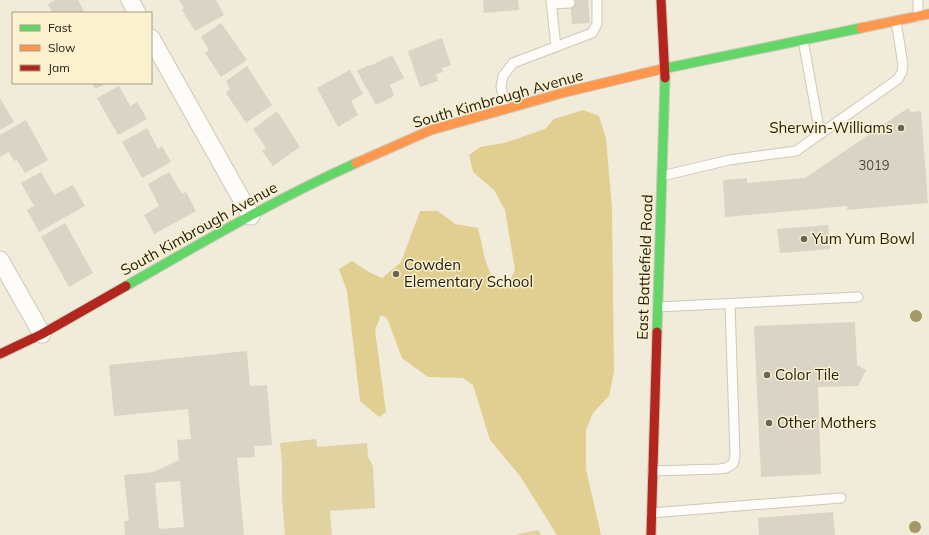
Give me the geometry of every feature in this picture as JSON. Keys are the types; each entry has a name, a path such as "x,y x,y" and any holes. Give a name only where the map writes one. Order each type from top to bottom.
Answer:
{"street":[{"path":"130,0 136,12"},
{"name":"East Battlefield Road","path":"651,535 665,68 661,0"},
{"name":"South Kimbrough Avenue","path":"0,354 42,334 251,216 320,179 431,130 566,92 665,68 929,14"},
{"path":"152,40 251,216"},
{"path":"0,260 42,334"}],"lane":[{"path":"506,108 501,87 503,76 513,63 592,32 598,24 594,0"},
{"path":"918,0 918,16"},
{"path":"556,47 551,2 570,3"},
{"path":"662,176 729,160 796,151 898,79 902,72 903,65 896,21"},
{"path":"803,40 820,134"},
{"path":"658,307 858,297"},
{"path":"652,471 719,469 726,468 733,464 736,457 730,304"},
{"path":"652,513 841,498"}],"shaded area":[{"path":"583,110 599,116 606,138 612,208 614,372 609,396 593,413 586,430 586,469 601,535 557,535 520,476 490,440 473,385 463,378 428,377 402,358 387,318 381,315 375,330 386,412 379,417 360,401 347,291 339,269 352,261 382,278 401,262 420,211 438,211 455,224 478,228 485,259 494,284 507,287 515,270 505,210 494,190 473,172 469,155 480,147 504,143 545,129 554,119"},
{"path":"316,439 317,447 367,443 368,457 373,466 375,508 330,511 332,535 285,535 280,443"},
{"path":"538,530 541,535 517,535 517,534"}],"building":[{"path":"55,0 78,0 84,12 52,12 48,4"},
{"path":"179,0 216,0 224,15 195,31 182,10 184,8"},
{"path":"483,0 518,0 519,10 484,13"},
{"path":"570,0 588,0 590,23 572,24"},
{"path":"221,23 247,60 221,77 205,53 209,50 201,37"},
{"path":"442,38 451,65 442,68 443,72 436,74 438,81 420,87 408,51"},
{"path":"392,55 404,78 390,85 394,96 376,105 357,71"},
{"path":"247,66 272,105 246,123 226,93 230,89 226,81"},
{"path":"350,70 363,94 351,101 358,115 338,127 317,88"},
{"path":"92,84 105,84 95,89"},
{"path":"119,86 130,106 137,102 147,119 118,135 97,98"},
{"path":"0,98 14,122 0,130"},
{"path":"908,108 911,112 921,111 928,203 847,210 847,206 725,217 723,180 747,178 747,183 805,178"},
{"path":"277,111 300,147 273,166 262,151 266,148 253,129"},
{"path":"26,120 48,160 25,173 17,160 14,161 9,152 0,157 0,135"},
{"path":"147,128 158,149 162,146 171,162 142,178 122,142"},
{"path":"41,172 54,195 73,185 85,206 39,232 27,210 34,206 21,183"},
{"path":"169,172 182,194 186,192 196,211 154,234 144,215 159,206 148,184"},
{"path":"65,223 93,273 69,287 41,237"},
{"name":"Yum Yum Bowl","path":"828,225 830,249 780,253 777,229"},
{"path":"855,322 857,365 866,370 858,386 818,387 821,474 761,477 754,326"},
{"path":"247,351 250,386 267,385 272,445 254,446 255,457 237,458 244,535 125,535 124,521 129,521 124,475 154,472 179,460 177,440 191,439 188,409 114,416 109,365","holes":["180,481 184,527 159,529 155,483"]},
{"path":"833,512 835,535 759,535 758,518"}],"traffic: fast":[{"path":"662,69 861,28"},
{"path":"657,332 665,78"},
{"path":"126,286 268,206 356,163"}],"traffic: slow":[{"path":"861,28 929,14"},
{"path":"356,163 431,130 566,92 662,69"}],"traffic: jam":[{"path":"661,0 665,78"},
{"path":"0,354 42,334 126,286"},
{"path":"651,535 657,332"}],"place":[{"name":"Sherwin-Williams","path":"901,128"},
{"name":"Yum Yum Bowl","path":"804,239"},
{"name":"Cowden Elementary School","path":"396,274"},
{"name":"Color Tile","path":"767,375"},
{"name":"Other Mothers","path":"769,423"}]}
